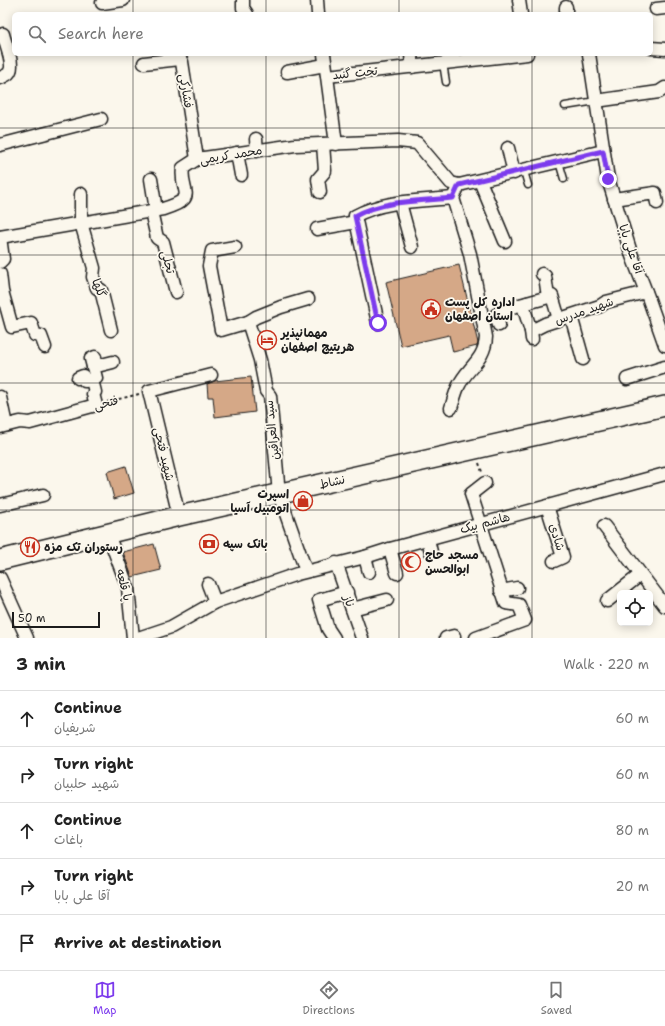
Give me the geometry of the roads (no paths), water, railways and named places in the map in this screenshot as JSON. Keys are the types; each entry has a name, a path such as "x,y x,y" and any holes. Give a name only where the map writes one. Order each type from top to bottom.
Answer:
{"main road":[{"name":"نشاط","path":"0,560 179,516 665,406"}],"street":[{"path":"102,3 123,0"},
{"path":"243,0 243,8 246,12"},
{"path":"317,0 318,12"},
{"path":"520,0 521,12"},
{"path":"3,34 12,64 5,75"},
{"path":"653,48 665,49"},
{"path":"411,56 412,67"},
{"name":"تخت گنبد","path":"287,72 325,65 412,67 443,63 468,57 488,56"},
{"name":"آقا علی بابا","path":"589,56 608,179 632,256 665,345"},
{"name":"فشارکی","path":"144,63 177,59 180,59 182,62 197,159"},
{"path":"325,65 336,144"},
{"path":"596,101 659,92 665,88"},
{"path":"0,145 101,119"},
{"path":"256,138 257,151"},
{"name":"محمد کریمی","path":"0,237 153,211 178,204 184,199 187,193 182,173 183,168 197,159 295,145 398,141 417,143 451,183 459,185"},
{"path":"320,192 318,179 325,171 323,144"},
{"path":"508,148 519,172"},
{"path":"451,408 458,387 481,357 486,347 486,337 470,254 453,198 459,185 603,151"},
{"path":"237,153 241,175"},
{"name":"تجلی","path":"151,180 153,211 157,238 163,242 176,292"},
{"path":"480,181 505,241"},
{"path":"614,199 655,193 657,203"},
{"name":"گلها","path":"81,194 80,223 94,268 93,277 97,288 101,290 111,330"},
{"path":"317,229 355,219 363,211 376,207 390,204 453,198"},
{"path":"400,203 412,247"},
{"path":"355,219 378,323"},
{"path":"0,237 3,259 0,262"},
{"path":"236,246 212,251 209,266 220,330 248,322 256,317 281,307 308,299"},
{"path":"0,274 2,291 12,326 31,323 35,336 41,336 45,347"},
{"path":"542,274 546,276 548,297"},
{"name":"شهید مدرس","path":"524,301 524,309 532,335 545,324 600,306 606,302 646,292"},
{"path":"499,325 496,315 502,314 501,310 524,301 553,296 559,319"},
{"path":"571,316 583,359"},
{"name":"سید العراقین","path":"248,322 260,360 266,391 270,396 279,494"},
{"path":"78,378 83,376 85,381 96,378 94,362 113,362"},
{"path":"627,379 665,367"},
{"name":"شهید فتحی","path":"179,516 149,391 211,375"},
{"name":"فتحی","path":"3,426 20,422 30,423 96,405 93,394 95,392 92,380"},
{"path":"0,397 3,426"},
{"name":"هاشم بیک","path":"138,638 172,633 215,602 306,571 365,557 428,538 665,474"},
{"path":"479,638 525,620 519,605 506,603 470,494 485,483"},
{"path":"279,494 306,571"},
{"path":"0,505 43,495"},
{"name":"شادی","path":"548,506 563,557 554,561"},
{"path":"604,526 665,606"},
{"name":"پا قلعه","path":"108,534 128,588 133,638"},
{"path":"428,538 431,552"},
{"path":"390,549 397,573"},
{"path":"365,557 369,572"},
{"name":"ناز","path":"336,563 362,638"},
{"path":"607,601 640,575"},
{"path":"0,578 27,638"},
{"path":"208,584 215,602"},
{"path":"501,591 517,588"},
{"path":"334,638 328,629 319,600 347,592"},
{"path":"352,609 387,600"},
{"path":"446,638 454,636 454,638"}],"lane":[{"path":"443,63 446,82"},
{"path":"565,106 596,101"},
{"path":"559,162 564,179"},
{"path":"519,172 528,185"}],"place":[{"name":"اداره کل پست استان اصفهان","path":"431,309"},
{"name":"مهمانپذیر هریتیج اصفهان","path":"267,340"},
{"name":"اسپرت اتومبیل آسیا","path":"303,501"},
{"name":"بانک سپه","path":"209,544"},
{"name":"رستوران تک مزه","path":"30,547"},
{"name":"مسجد حاج ابوالحسن","path":"411,562"}]}
